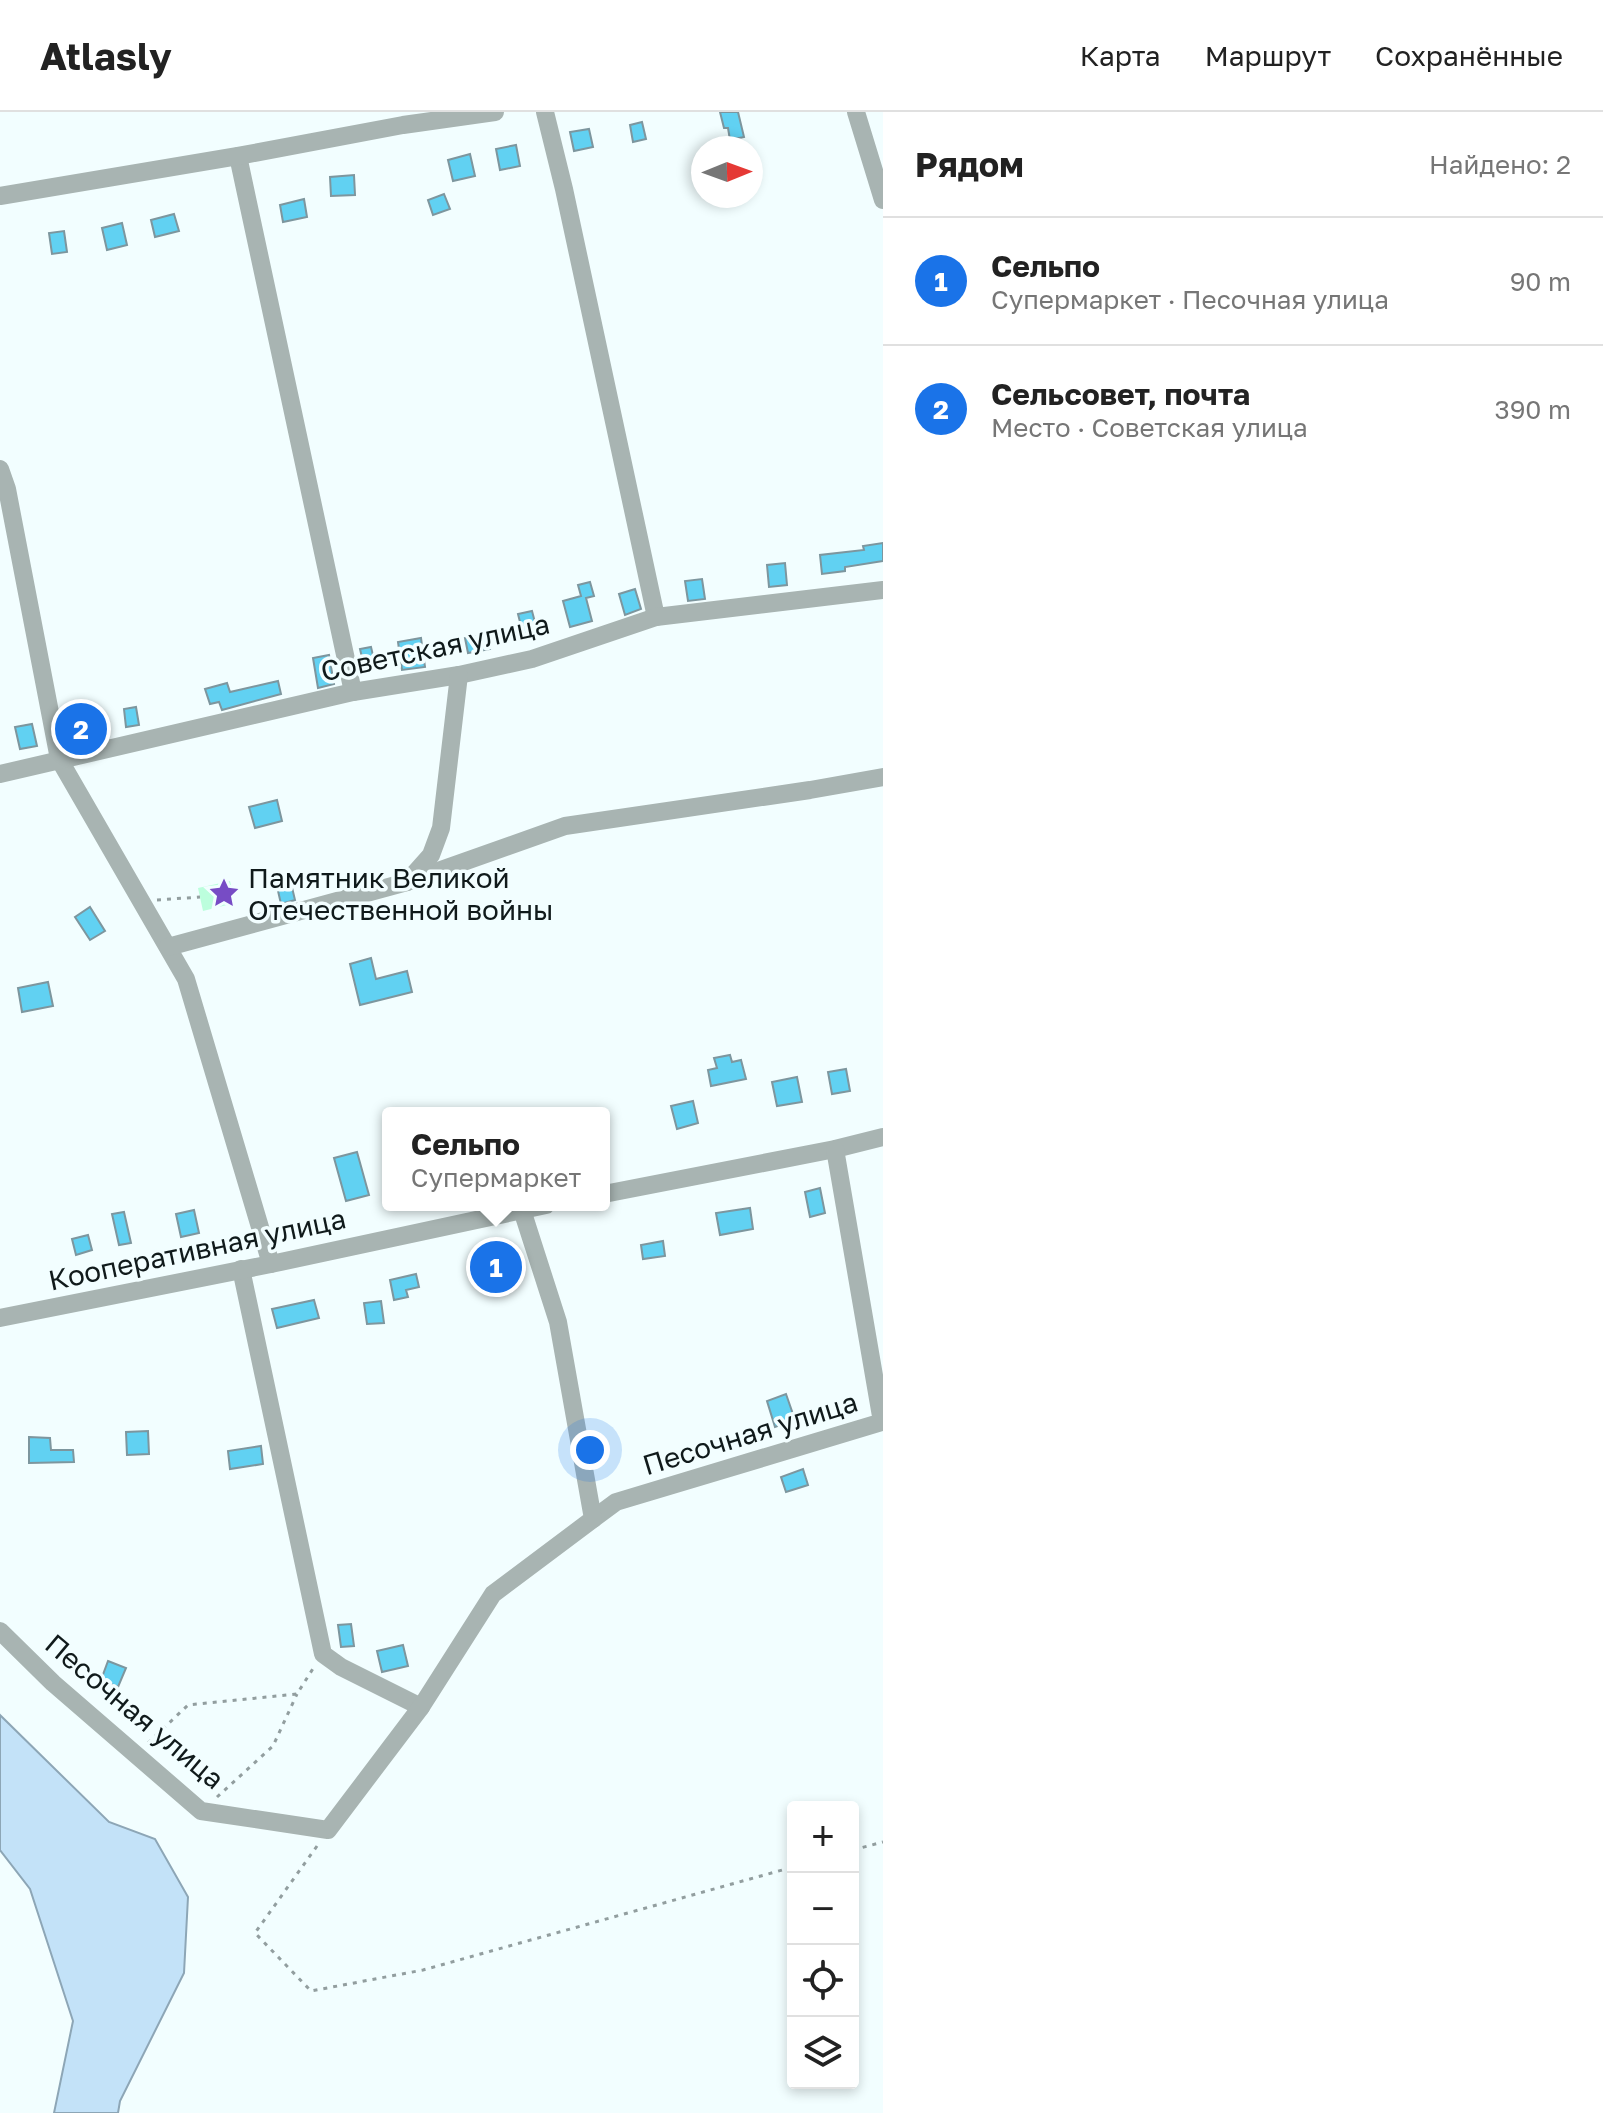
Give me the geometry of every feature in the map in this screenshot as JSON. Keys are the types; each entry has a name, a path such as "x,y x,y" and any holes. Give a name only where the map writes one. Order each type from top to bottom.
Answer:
{"street":[{"path":"0,196 403,125 495,112"},
{"path":"545,112 656,617"},
{"path":"856,112 883,200"},
{"path":"238,156 353,692"},
{"path":"0,469 7,489 59,759 186,979 271,1264"},
{"name":"Советская улица","path":"0,774 353,692 459,675 532,659 656,617 883,590"},
{"path":"407,882 431,855 441,828 459,675"},
{"path":"168,947 407,882 565,826 883,777"},
{"path":"610,1193 883,1137"},
{"path":"835,1149 882,1422"},
{"name":"Кооперативная улица","path":"0,1318 517,1211"},
{"path":"522,1211 558,1322 593,1519"},
{"path":"241,1269 323,1654 341,1667 421,1707"},
{"name":"Песочная улица","path":"0,1631 53,1683 201,1811 328,1830 421,1707 493,1594 616,1502 882,1422"}],"path":[{"path":"141,901 200,897"},
{"path":"201,1811 273,1746 297,1694 323,1654"},
{"path":"135,1754 188,1705 297,1694"},
{"path":"328,1830 255,1933 311,1991 423,1970 787,1869"},
{"path":"859,1848 883,1842"}],"green space":[{"path":"230,881 235,903 203,911 198,888"}],"water":[{"path":"0,1715 109,1822 155,1839 188,1897 184,1973 120,2101 118,2113 54,2113 73,2021 30,1889 0,1850"}],"building":[{"path":"720,112 738,112 744,136 729,136 728,128 724,128"},
{"path":"642,122 646,139 633,142 630,125"},
{"path":"589,129 593,147 574,151 570,132"},
{"path":"516,145 520,166 500,170 496,149"},
{"path":"470,154 475,176 453,181 448,160"},
{"path":"354,175 355,195 331,196 330,177"},
{"path":"444,194 450,209 433,215 428,200"},
{"path":"304,199 307,217 283,222 280,205"},
{"path":"174,214 179,231 155,237 151,220"},
{"path":"122,223 127,245 107,250 102,228"},
{"path":"64,231 67,252 52,254 49,233"},
{"path":"883,543 883,561 822,574 820,555 864,550 863,546"},
{"path":"785,563 787,585 769,587 767,565"},
{"path":"702,579 705,599 688,601 685,581"},
{"path":"590,582 594,596 586,598 592,621 570,627 563,601 581,596 578,585"},
{"path":"635,589 641,609 625,615 619,594"},
{"path":"532,611 537,630 523,634 518,614"},
{"path":"488,635 490,649 468,653 465,638"},
{"path":"421,638 425,667 402,670 398,642"},
{"path":"371,647 376,668 365,670 360,649"},
{"path":"329,655 334,684 318,688 313,658"},
{"path":"278,681 281,694 222,710 219,702 210,704 205,689 227,683 230,692"},
{"path":"136,707 139,725 126,727 124,709"},
{"path":"92,719 95,735 70,740 66,724"},
{"path":"32,724 37,746 20,749 15,727"},
{"path":"277,800 282,821 255,828 249,807"},
{"path":"290,879 295,900 281,904 276,882"},
{"path":"90,907 105,931 90,940 75,917"},
{"path":"371,958 376,979 407,971 412,992 360,1005 350,964"},
{"path":"48,982 53,1006 22,1012 18,988"},
{"path":"730,1055 732,1062 741,1060 746,1079 711,1086 708,1070 717,1068 714,1058"},
{"path":"846,1069 850,1091 832,1094 828,1072"},
{"path":"797,1077 802,1102 777,1106 772,1082"},
{"path":"693,1101 698,1123 677,1129 671,1106"},
{"path":"357,1152 369,1195 346,1201 334,1158"},
{"path":"820,1188 825,1213 810,1217 805,1192"},
{"path":"750,1208 753,1229 720,1235 716,1213"},
{"path":"194,1210 199,1233 181,1237 176,1214"},
{"path":"124,1212 131,1243 119,1245 112,1214"},
{"path":"88,1235 92,1250 76,1255 72,1239"},
{"path":"663,1241 665,1256 643,1259 641,1245"},
{"path":"508,1258 510,1271 485,1276 482,1263"},
{"path":"416,1274 419,1287 406,1290 408,1297 394,1300 390,1280"},
{"path":"314,1300 319,1318 277,1328 272,1309"},
{"path":"381,1301 384,1323 367,1324 364,1303"},
{"path":"786,1394 795,1420 775,1427 767,1401"},
{"path":"148,1431 149,1454 127,1455 126,1432"},
{"path":"29,1437 50,1438 51,1450 73,1450 74,1462 29,1463"},
{"path":"261,1446 263,1464 230,1469 228,1451"},
{"path":"803,1469 808,1485 786,1492 781,1477"},
{"path":"351,1624 354,1646 341,1647 338,1625"},
{"path":"403,1645 408,1666 382,1672 377,1651"},
{"path":"108,1661 126,1668 118,1687 101,1680"}],"place":[{"name":"Сельсовет, почта","path":"81,729"},
{"name":"Памятник Великой Отечественной войны","path":"224,893"},
{"name":"Сельпо","path":"496,1267"}]}
